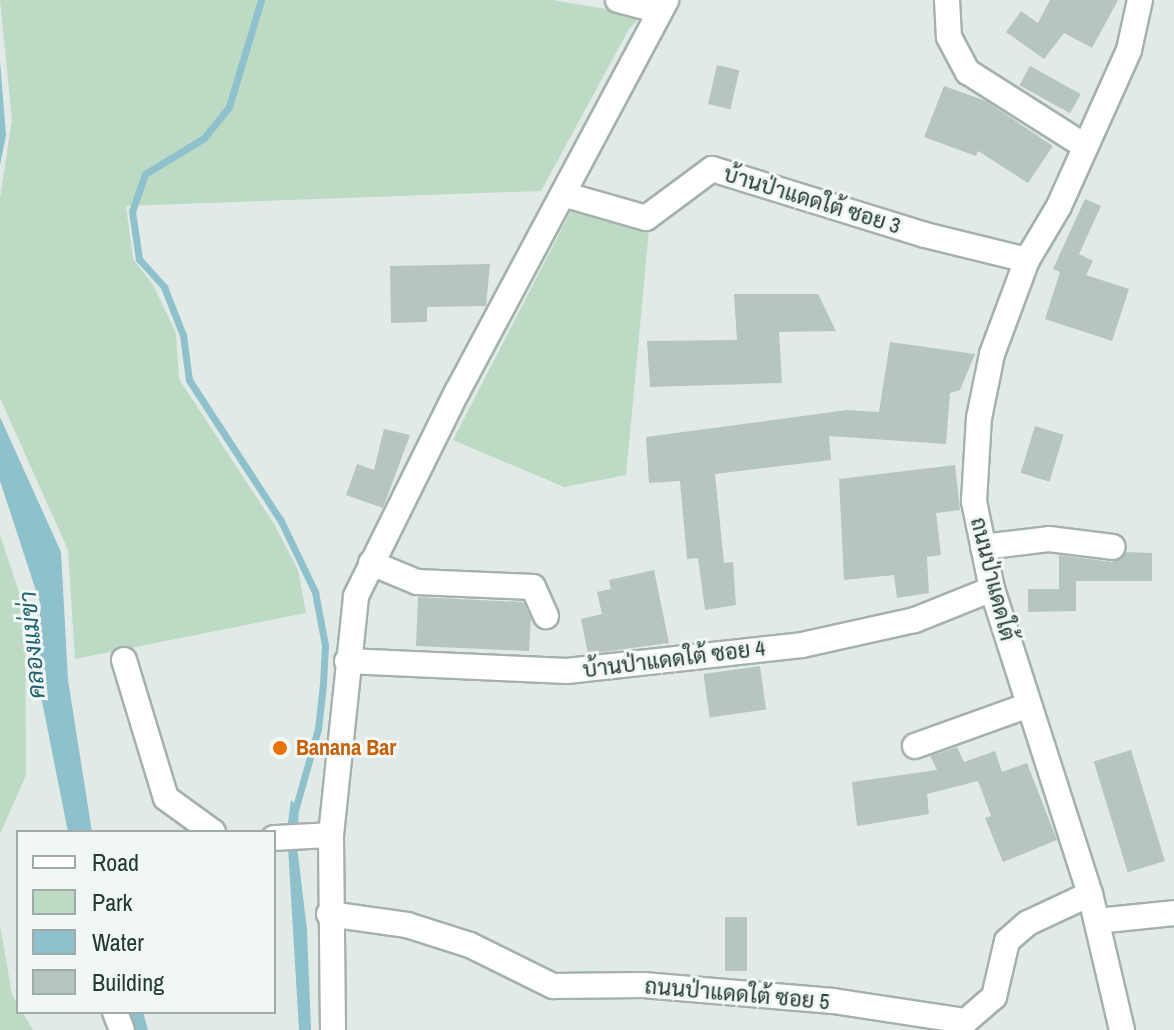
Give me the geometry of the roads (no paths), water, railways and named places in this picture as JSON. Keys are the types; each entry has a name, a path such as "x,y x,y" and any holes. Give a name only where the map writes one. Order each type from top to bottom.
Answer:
{"street":[{"path":"333,1030 329,914 331,835 356,596 663,6 618,0"},
{"path":"947,0 949,37 968,72 1083,145"},
{"name":"ถนนป่าแดดใต้","path":"1122,1030 1090,894 992,589 974,501 979,418 992,354 1027,260 1059,206 1083,145 1129,50 1140,0"},
{"name":"บ้านป่าแดดใต้ ซอย 3","path":"566,195 646,218 712,169 925,235 1027,260"},
{"path":"983,547 1049,539 1113,547"},
{"path":"371,563 417,582 533,587 546,616"},
{"name":"บ้านป่าแดดใต้ ซอย 4","path":"347,661 567,671 802,645 915,620 992,589"},
{"path":"124,660 166,798 210,830"},
{"path":"915,746 1029,705"},
{"path":"276,838 331,835"},
{"name":"ถนนป่าแดดใต้ ซอย 5","path":"329,914 420,929 470,945 553,986 643,985 833,1001 966,1021 994,997 1007,941 1028,923 1090,894"},
{"path":"1097,921 1174,913"}],"water":[{"path":"0,61 6,135 0,165"},
{"path":"0,417 61,552 68,680 92,830 68,830 34,661 41,606 0,481"},
{"path":"291,800 299,808 297,846 307,930 311,1030 299,1030 287,830"},
{"path":"118,1014 144,1014 148,1030 124,1030"}],"waterway":[{"path":"261,0 229,107 204,138 145,174 132,211 139,259 164,287 183,335 189,380 281,521 315,592 325,645 323,684 318,729 294,814"}],"place":[{"name":"Banana Bar","path":"280,748"}],"water label":[{"name":"คลองแม่ข่า","path":"32,645"}]}
